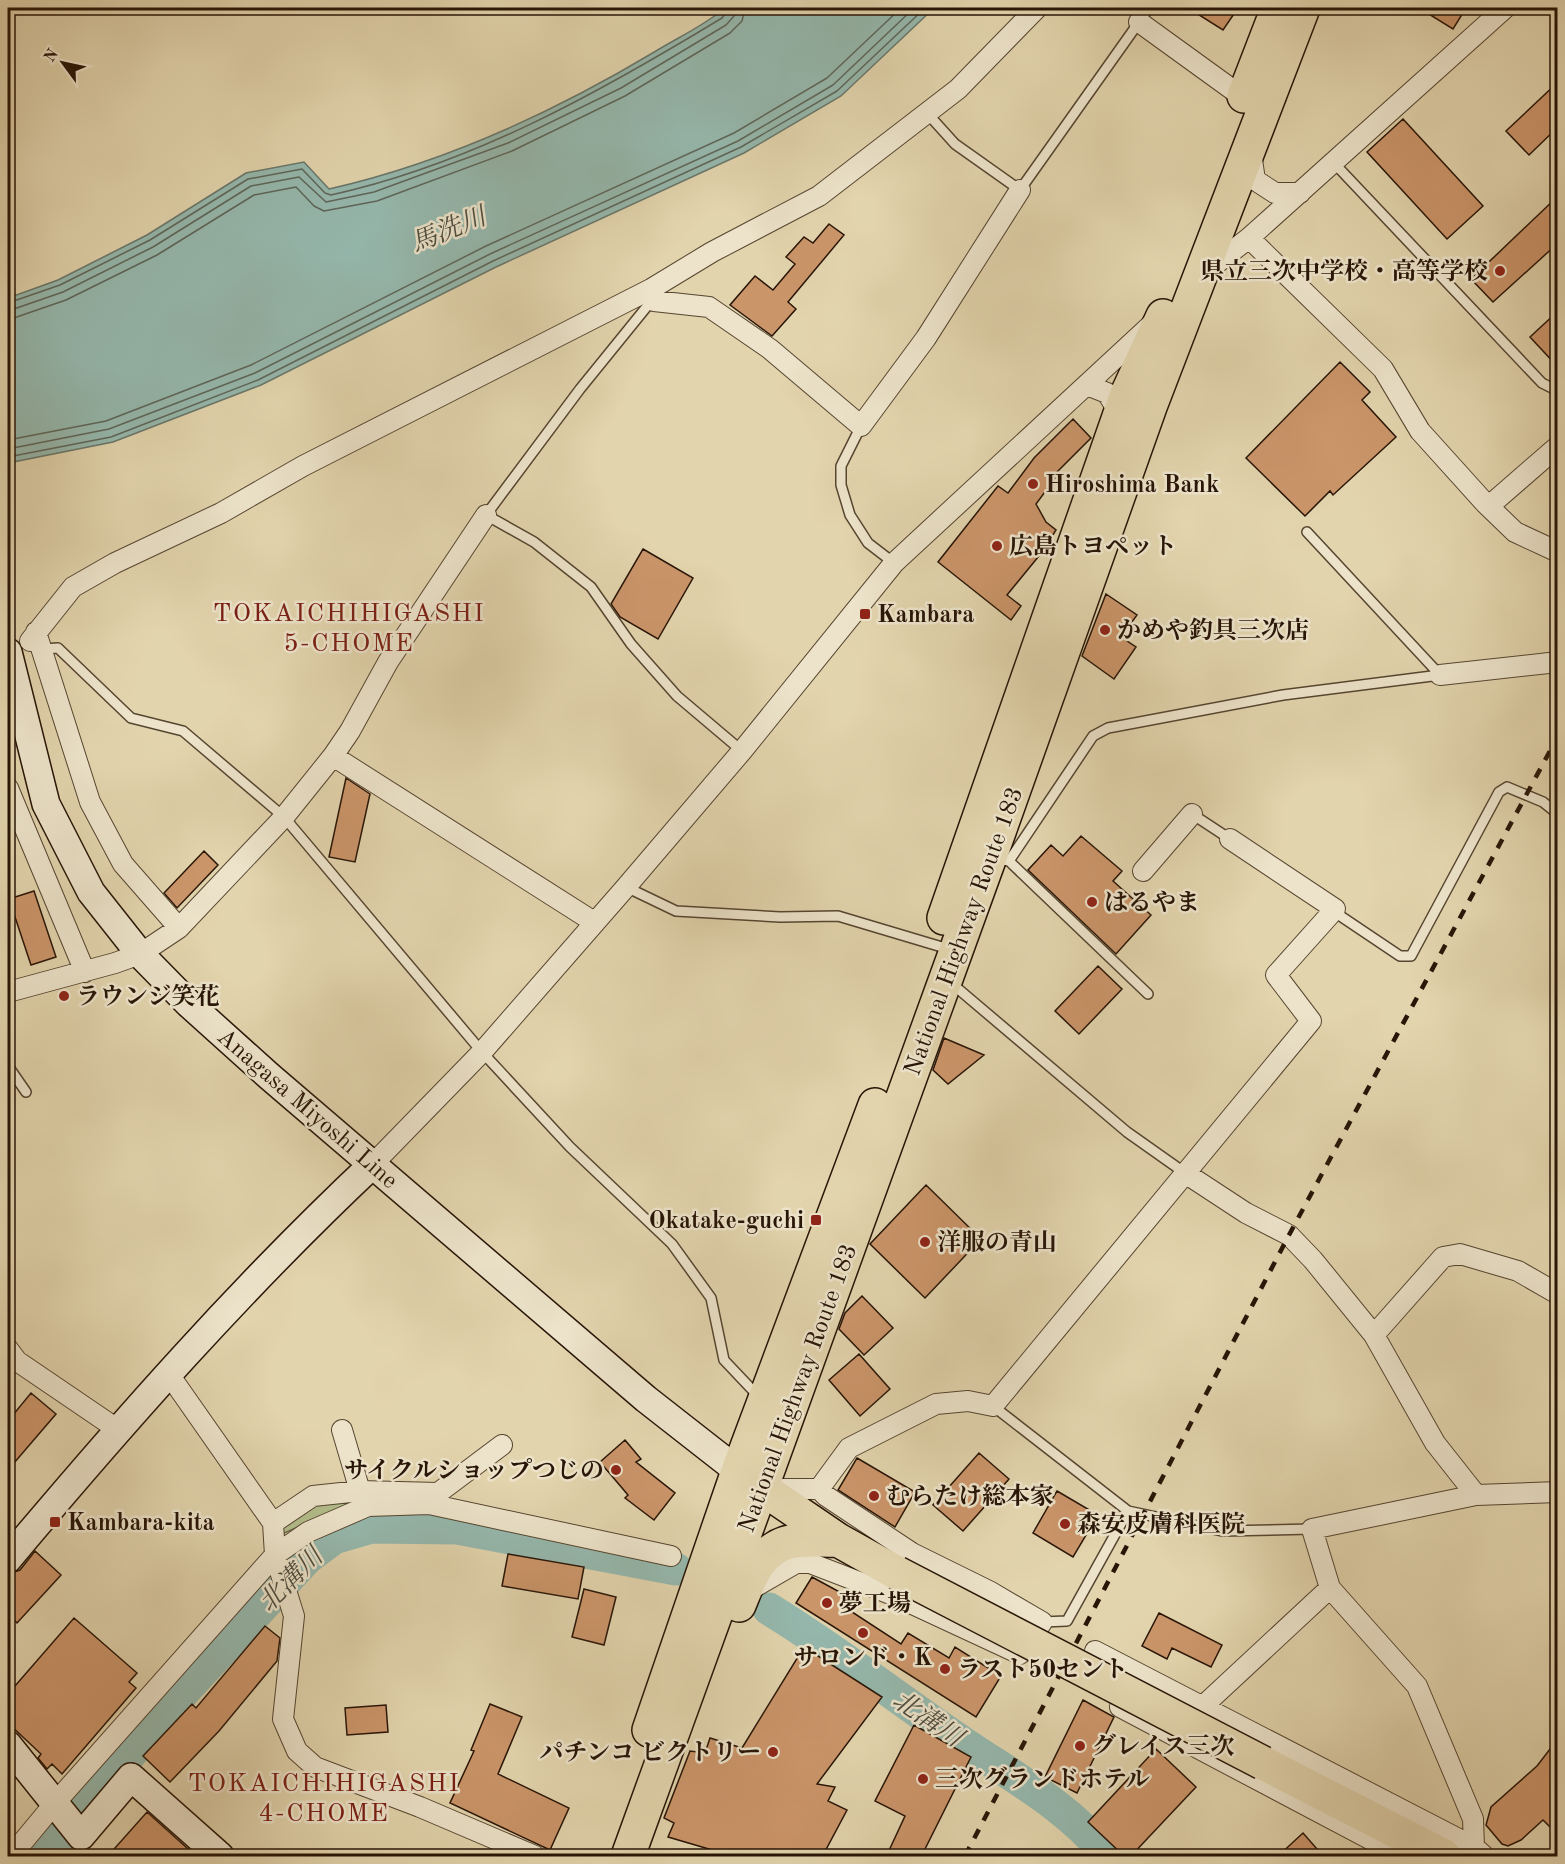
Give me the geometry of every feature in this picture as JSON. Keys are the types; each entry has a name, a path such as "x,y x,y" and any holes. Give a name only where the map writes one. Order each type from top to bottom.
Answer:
{"highway":[{"name":"National Highway Route 183","path":"606,1857 945,958 1120,414 1164,313 1278,8"},
{"name":"National Highway Route 183","path":"628,1857 695,1671 749,1480 765,1403 945,958 1000,859 1198,277 1303,8"},
{"path":"749,1480 838,1540 897,1573 1263,1763 1468,1853"},
{"path":"695,1671 734,1617 754,1569 769,1553 786,1543 838,1540"}],"main road":[{"name":"Anagasa Miyoshi Line","path":"29,644 46,804 91,892 140,954 189,1004 646,1400 749,1480"},
{"path":"8,1559 117,1429 168,1373 373,1164"},
{"path":"8,1745 81,1836 131,1777 220,1857"}],"street":[{"path":"178,928 123,864 90,802 29,644 73,587 221,513 313,461 652,295 819,196 957,89 1037,8"},
{"path":"373,1164 482,1052 626,887 742,751 894,563 1164,313 1198,277 1249,238 1505,8"},
{"path":"1144,15 1244,98"},
{"path":"1250,144 1255,180 1275,193 1300,193"},
{"path":"652,295 709,307 770,349 861,426 926,338 1020,190"},
{"path":"1249,238 1383,369 1420,431 1489,506 1515,532 1557,552"},
{"path":"1087,385 1107,393 1120,414"},
{"path":"1489,506 1557,446"},
{"path":"8,992 85,972 140,954 178,928 284,817 333,756 350,731 388,662 486,515"},
{"path":"1440,675 1557,662"},
{"path":"333,756 594,922"},
{"path":"8,788 85,972"},
{"path":"1143,872 1192,814"},
{"path":"819,1489 849,1448 936,1404 968,1401 993,1406 1311,1021 1276,975 1335,909 1230,839"},
{"path":"1185,1173 1246,1213 1289,1235 1313,1260 1374,1335 1435,1443 1476,1495"},
{"path":"1374,1335 1443,1257 1460,1254 1518,1271 1557,1294"},
{"path":"8,1349 17,1361 117,1429"},
{"path":"168,1373 273,1523 275,1555 294,1616 283,1719 297,1752 315,1767 420,1807 535,1857"},
{"path":"342,1430 360,1491"},
{"path":"273,1523 313,1496 360,1491 438,1493 502,1445"},
{"path":"749,1480 819,1489 912,1553 989,1591 1042,1622 1022,1655"},
{"path":"1095,1651 1468,1853 1473,1820 1417,1686 1330,1588 1312,1529 1476,1495 1557,1492"},
{"path":"11,1857 55,1803 275,1555 308,1532 369,1506 429,1504 671,1556"},
{"path":"744,1593 796,1563 810,1563 893,1595 1040,1665"},
{"path":"1202,1707 1330,1588"},
{"path":"1077,1684 1402,1857"}],"lane":[{"path":"927,113 955,144 1020,190 1144,15"},
{"path":"1334,163 1542,383 1557,391"},
{"path":"652,295 486,515 534,542 591,587 631,644 677,696 742,751"},
{"path":"861,426 841,466 841,485 850,515 868,543 894,563"},
{"path":"1307,532 1440,675"},
{"path":"29,644 58,648 131,718 183,731 284,817 482,1052 570,1147 672,1244 711,1298 724,1360 765,1403"},
{"path":"1148,994 1000,859 1093,736 1108,728 1283,695 1440,675"},
{"path":"1333,911 1400,956 1411,956 1499,792 1507,787 1543,802 1557,814"},
{"path":"1192,814 1230,839"},
{"path":"626,887 676,911 780,917 838,916 945,958 1126,1131 1185,1173"},
{"path":"8,1066 26,1092"},
{"path":"993,1406 1128,1511 1222,1531 1312,1529"},
{"path":"1042,1622 1067,1621 1128,1511"},
{"path":"1131,1713 1148,1679"}],"green space":[{"path":"358,1501 275,1537 273,1523 309,1505"}],"water":[{"name":"馬洗川","path":"725,8 934,8 841,96 744,153 496,267 261,385 113,442 8,463 8,298 58,280 147,235 246,173 304,162 329,189 415,165 457,150 579,94 692,31"}],"building":[{"path":"1188,8 1238,8 1223,30"},
{"path":"1419,8 1466,8 1453,29"},
{"path":"1557,83 1557,128 1529,155 1506,131"},
{"path":"1403,119 1483,206 1447,239 1367,152"},
{"path":"1557,197 1557,244 1493,302 1471,279"},
{"path":"829,224 844,235 788,302 796,309 772,336 730,305 755,276 773,290 795,264 786,257 804,237 813,243"},
{"path":"1557,312 1557,366 1530,337"},
{"path":"1340,362 1370,392 1362,400 1396,437 1333,495 1330,491 1305,516 1246,458"},
{"name":"広島トヨペット","path":"1073,419 1091,438 1054,475 1056,477 1036,504 1046,522 1056,530 1043,551 1007,595 1021,606 1011,620 938,562 998,486 1008,493 1034,458"},
{"path":"643,549 693,578 658,639 620,617 611,604"},
{"name":"かめや釣具三次店","path":"1106,594 1137,615 1121,637 1136,647 1114,679 1082,656"},
{"path":"346,778 370,794 355,862 329,857"},
{"name":"はるやま","path":"1081,836 1122,871 1113,881 1151,915 1116,954 1028,870 1051,845 1063,856"},
{"path":"204,851 218,865 177,908 164,893"},
{"path":"34,891 56,957 31,965 9,899"},
{"path":"1098,966 1122,989 1079,1034 1055,1011"},
{"path":"944,1038 984,1055 948,1084 933,1070"},
{"name":"洋服の青山","path":"926,1185 981,1239 925,1298 870,1244"},
{"path":"862,1296 893,1328 864,1355 839,1329 845,1313"},
{"path":"859,1354 890,1389 860,1416 829,1380"},
{"path":"31,1393 56,1414 8,1470 8,1421"},
{"path":"625,1440 641,1459 636,1462 675,1493 654,1520 625,1498 628,1495 600,1462"},
{"path":"979,1453 1009,1479 963,1531 933,1505"},
{"name":"むらたけ総本家","path":"857,1458 915,1492 895,1527 838,1490"},
{"name":"森安皮膚科医院","path":"1057,1491 1098,1515 1073,1557 1033,1533"},
{"path":"35,1551 61,1575 17,1623 8,1614 8,1574 20,1570"},
{"path":"508,1554 584,1567 578,1599 502,1586"},
{"path":"812,1577 858,1602 852,1612 901,1644 908,1633 949,1658 955,1647 1001,1676 976,1717 796,1603"},
{"path":"584,1589 616,1597 604,1645 572,1637"},
{"path":"1159,1613 1222,1645 1211,1667 1172,1648 1167,1659 1142,1646"},
{"path":"74,1618 137,1673 129,1682 136,1688 62,1774 52,1764 47,1769 38,1758 41,1754 8,1723 8,1694"},
{"path":"265,1626 280,1638 277,1661 219,1731 170,1782 143,1756 192,1704 196,1708"},
{"name":"パチンコ ビクトリー","path":"804,1647 882,1697 817,1784 835,1787 828,1801 847,1810 822,1857 736,1857 668,1837 674,1823 664,1818 690,1751 705,1753 710,1738 742,1748"},
{"name":"グレイス三次","path":"1083,1700 1114,1717 1077,1793 1045,1777"},
{"path":"490,1704 522,1717 498,1774 569,1808 550,1850 450,1803 474,1751 471,1750"},
{"path":"386,1705 388,1732 347,1735 345,1708"},
{"name":"三次グランドホテル","path":"914,1725 971,1757 921,1857 886,1857 905,1816 875,1801"},
{"path":"1557,1740 1557,1834 1543,1820 1521,1840 1508,1846 1502,1844 1486,1825 1491,1807 1537,1766"},
{"path":"1156,1749 1196,1787 1130,1857 1125,1857 1088,1822"},
{"path":"147,1812 197,1857 107,1857"},
{"path":"1303,1833 1324,1857 1277,1857"}],"waterway":[{"name":"北溝川","path":"43,1856 185,1690 307,1558 334,1538 372,1527 457,1528 676,1569"},
{"name":"北溝川","path":"769,1609 816,1639 1055,1805 1092,1838 1108,1856"}],"railway":[{"path":"965,1856 1289,1235 1558,736"}],"place":[{"name":"県立三次中学校・高等学校","path":"1500,271"},
{"name":"Hiroshima Bank","path":"1033,484"},
{"name":"広島トヨペット","path":"997,546"},
{"name":"Kambara","path":"865,614"},
{"name":"かめや釣具三次店","path":"1105,630"},
{"name":"はるやま","path":"1092,902"},
{"name":"ラウンジ笑花","path":"64,996"},
{"name":"Okatake-guchi","path":"816,1220"},
{"name":"洋服の青山","path":"925,1242"},
{"name":"サイクルショップつじの","path":"616,1470"},
{"name":"むらたけ総本家","path":"874,1496"},
{"name":"Kambara-kita","path":"55,1522"},
{"name":"森安皮膚科医院","path":"1065,1524"},
{"name":"夢工場","path":"827,1603"},
{"name":"サロンド・K","path":"863,1633"},
{"name":"ラスト50セント","path":"945,1669"},
{"name":"グレイス三次","path":"1080,1746"},
{"name":"パチンコ ビクトリー","path":"773,1752"},
{"name":"三次グランドホテル","path":"923,1779"}],"district":[{"name":"TOKAICHIHIGASHI 5-CHOME","path":"349,627"},
{"name":"TOKAICHIHIGASHI 4-CHOME","path":"324,1797"}]}
